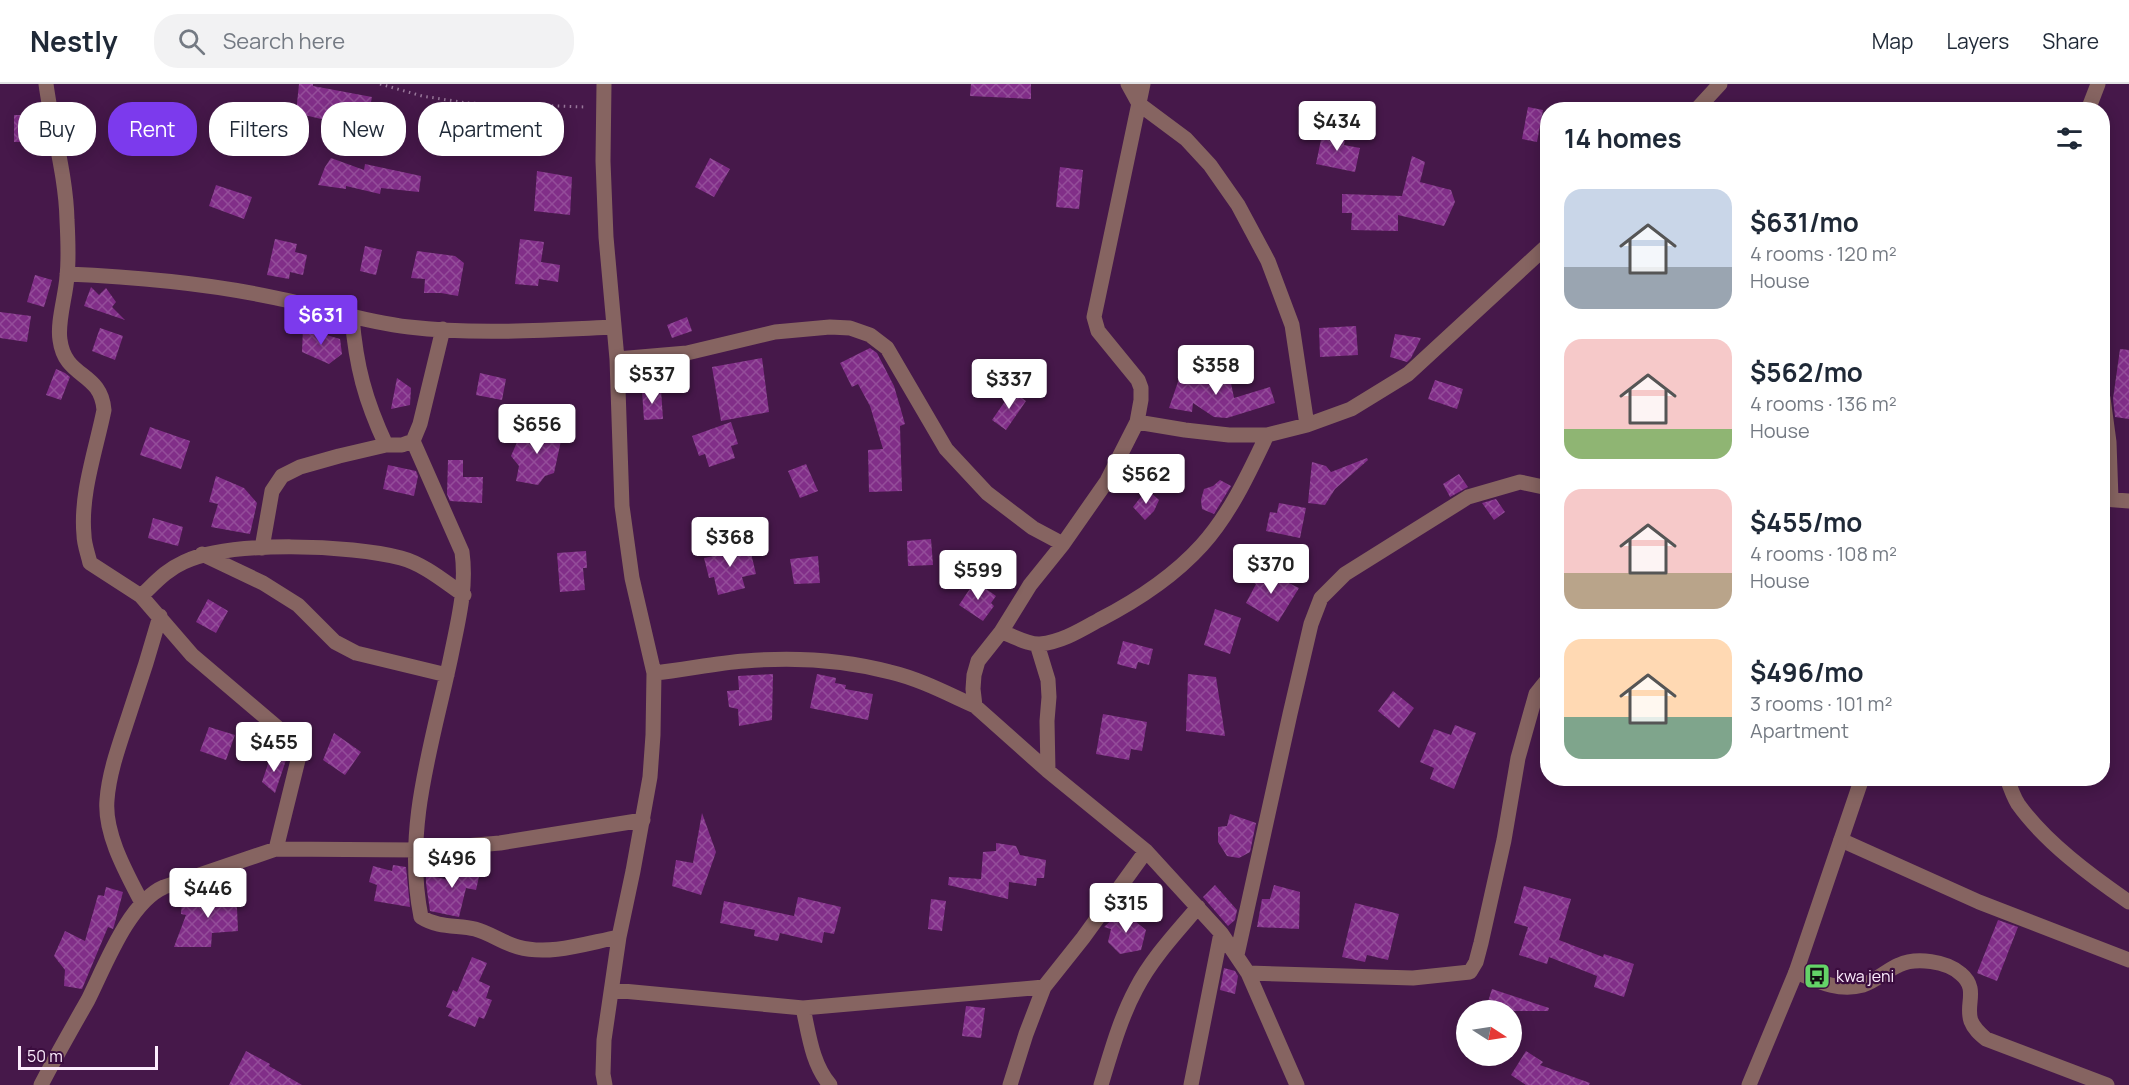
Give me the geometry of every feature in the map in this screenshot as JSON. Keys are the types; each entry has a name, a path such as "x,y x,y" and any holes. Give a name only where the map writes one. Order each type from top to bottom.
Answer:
{"street":[{"path":"46,84 51,122 62,173 67,219 68,274 59,337 63,356 76,370 95,384 103,397 84,515 84,537 90,563 141,596 192,654 292,740 299,750 276,849"},
{"path":"604,84 606,226 617,359 622,507 632,578 654,673 650,777 619,937 604,1040 605,1085"},
{"path":"1128,84 1139,104 1186,139 1210,165 1238,205 1263,252 1292,325 1307,425"},
{"path":"975,706 973,689 976,668 1030,585 1063,544 1107,481 1137,422 1141,400 1138,380 1098,331 1094,316 1143,84"},
{"path":"1703,102 1720,84"},
{"path":"2091,102 2098,84"},
{"path":"1137,422 1196,431 1267,435 1307,425 1351,408 1408,374 1540,252"},
{"path":"68,274 134,277 202,284 411,328 530,331 614,327"},
{"path":"352,317 356,358 364,390 386,445"},
{"path":"617,359 687,352 775,332 830,327 850,328 870,334 887,348 946,449 987,494 1033,528 1063,544"},
{"path":"443,329 420,424 413,441 462,552 464,595 428,750 418,807 417,850 421,917 430,922 472,928 519,948 537,951 560,949 619,937"},
{"path":"1001,632 1037,644 1056,641 1110,615 1153,587 1203,544 1231,504 1267,435"},
{"path":"262,548 272,491 282,476 300,467 386,445 402,445 413,441"},
{"path":"1237,955 1311,624 1321,597 1344,574 1468,497 1520,482 1540,486"},
{"path":"2110,499 2129,501"},
{"path":"141,596 165,572 202,554 230,549 262,548 330,549 403,558 424,568 464,595"},
{"path":"202,554 262,583 298,605 335,642 356,653 447,675"},
{"path":"142,903 120,859 109,824 107,801 118,750 160,616"},
{"path":"1037,644 1048,680 1048,771"},
{"path":"654,673 745,661 839,662 892,672 975,706 1048,771 1146,851 1221,933 1248,973 1297,1085"},
{"path":"1248,973 1413,978 1470,972 1476,962 1481,943 1504,840 1518,758 1536,694 1540,689"},
{"path":"1749,1085 1796,972 1859,786"},
{"path":"2011,786 2018,803 2056,845 2092,877 2129,902"},
{"path":"41,1085 114,946 142,903 153,892 164,887 276,849 417,850 500,843 643,820"},
{"path":"1841,840 1979,902 2129,960"},
{"path":"1010,1085 1044,987 1146,851"},
{"path":"1101,1085 1117,1032 1136,988 1158,953 1198,907"},
{"path":"1191,1085 1221,933"},
{"path":"1796,972 1830,986 1847,986 1863,985 1900,964 1931,962 1948,966 1967,980 1971,990 1970,1020 1986,1039 2107,1085"},
{"path":"612,990 803,1008 1044,987"},
{"path":"803,1008 811,1045 821,1075 830,1085"}],"path":[{"path":"380,84 422,96 467,103 603,108"}],"building":[{"path":"299,84 313,84 313,86 372,97 371,102 321,102 321,119 309,116 309,102 297,102"},
{"path":"971,84 1031,84 1031,99 970,96"},
{"path":"1528,107 1540,109 1537,142 1522,139"},
{"path":"14,115 18,115 18,142 14,142"},
{"path":"1323,130 1346,135 1344,145 1360,148 1355,172 1316,164"},
{"path":"1412,156 1425,162 1420,182 1451,190 1455,202 1444,226 1398,215 1398,231 1351,230 1352,213 1342,213 1342,194 1402,196"},
{"path":"331,158 364,170 365,164 421,176 419,192 381,188 380,194 346,186 346,189 318,185"},
{"path":"710,158 730,169 714,197 695,187"},
{"path":"1060,167 1083,170 1079,209 1056,207"},
{"path":"537,171 572,177 570,215 534,211"},
{"path":"216,185 252,197 244,219 209,206"},
{"path":"275,239 297,244 295,252 307,255 303,275 290,272 289,279 267,275"},
{"path":"520,239 544,242 541,262 560,265 558,282 539,279 538,286 515,284"},
{"path":"365,246 382,250 376,275 360,271"},
{"path":"417,251 455,256 464,263 458,296 424,293 425,279 411,278"},
{"path":"35,275 52,280 44,307 27,302"},
{"path":"91,287 99,295 106,288 116,302 112,307 125,320 84,306"},
{"path":"0,312 31,316 27,342 0,338"},
{"path":"687,317 692,331 672,338 667,325"},
{"path":"1356,326 1358,355 1320,357 1319,328"},
{"path":"100,328 123,336 115,360 92,351"},
{"path":"303,328 340,339 342,354 329,364 302,352"},
{"path":"1395,334 1421,338 1407,362 1390,357"},
{"path":"870,348 877,353 894,386 905,424 900,426 902,491 869,492 868,450 883,449 870,406 858,384 852,387 840,363"},
{"path":"2120,349 2129,350 2129,419 2115,417 2113,399"},
{"path":"762,358 769,412 721,421 712,367"},
{"path":"56,369 70,377 61,400 46,395"},
{"path":"1194,369 1214,370 1231,383 1234,398 1270,387 1275,403 1227,418 1214,417 1193,403 1192,412 1169,408 1180,376 1195,377"},
{"path":"480,373 506,379 502,400 476,395"},
{"path":"397,378 411,388 410,405 391,409"},
{"path":"1435,380 1463,389 1457,409 1428,399"},
{"path":"661,390 663,419 644,420 642,391"},
{"path":"1012,391 1026,401 1006,430 992,420"},
{"path":"731,422 738,444 731,446 735,458 709,467 705,454 699,456 692,436"},
{"path":"150,427 190,441 181,469 140,455"},
{"path":"540,427 553,430 562,436 554,473 545,476 538,485 516,481 519,466 511,456 521,433 532,432"},
{"path":"1367,458 1368,460 1335,489 1325,505 1308,503 1312,462 1326,466 1331,472"},
{"path":"448,460 463,460 463,477 483,477 482,503 450,501 447,494"},
{"path":"806,464 818,491 800,498 788,471"},
{"path":"388,465 416,471 418,476 414,496 383,489"},
{"path":"1459,474 1468,487 1450,497 1443,484"},
{"path":"216,476 244,488 257,503 250,534 211,527 218,504 209,502"},
{"path":"1220,480 1231,486 1214,514 1202,509 1201,500 1204,489"},
{"path":"1149,491 1159,500 1154,511 1145,520 1133,507"},
{"path":"1496,499 1505,512 1494,520 1482,503"},
{"path":"1279,503 1306,508 1300,538 1266,531 1270,512 1277,513"},
{"path":"153,518 183,527 178,546 148,538"},
{"path":"931,539 933,565 908,566 907,541"},
{"path":"730,545 731,549 749,545 756,574 742,577 745,588 718,595 714,577 709,578 704,558 714,556 713,550"},
{"path":"586,551 587,568 583,568 585,590 560,592 557,553"},
{"path":"818,556 820,583 794,584 790,559"},
{"path":"1258,568 1299,588 1278,622 1246,603 1256,584 1251,581"},
{"path":"975,581 996,596 991,603 994,606 983,621 959,605"},
{"path":"208,599 228,611 216,633 196,622"},
{"path":"1215,609 1241,618 1230,654 1204,645"},
{"path":"1123,641 1153,649 1149,665 1138,662 1136,669 1117,664"},
{"path":"773,674 772,720 739,726 738,709 729,707 727,691 739,690 738,676"},
{"path":"817,674 836,678 835,683 846,685 845,689 873,694 868,720 810,708"},
{"path":"1188,674 1216,677 1225,736 1186,731"},
{"path":"1393,691 1414,708 1399,728 1378,711"},
{"path":"1103,714 1147,722 1142,751 1131,749 1129,760 1096,754"},
{"path":"1455,725 1476,733 1454,789 1430,779 1434,768 1420,762 1434,729 1451,735"},
{"path":"209,727 235,735 226,760 200,751"},
{"path":"334,733 361,752 345,775 323,760"},
{"path":"271,755 286,760 275,793 262,782"},
{"path":"702,813 716,852 701,895 672,886 676,860 693,863"},
{"path":"1230,814 1256,823 1250,852 1239,858 1227,856 1218,842 1218,827 1227,826"},
{"path":"996,843 1016,846 1020,855 1046,860 1044,878 1037,878 1036,886 1009,882 1008,899 948,885 949,877 981,879 983,852 996,851"},
{"path":"452,862 481,868 476,890 466,888 459,917 430,911 426,883 426,875 449,880"},
{"path":"393,865 406,867 410,907 374,901 377,885 369,882 373,866 392,871"},
{"path":"1215,885 1237,910 1235,920 1228,926 1203,897"},
{"path":"1274,885 1300,892 1299,929 1257,927 1262,899 1270,899"},
{"path":"236,886 238,931 212,933 211,947 174,947 186,915 181,914 182,901 197,899 218,902 217,887"},
{"path":"1524,886 1571,899 1559,940 1603,957 1604,954 1634,964 1624,997 1594,987 1597,976 1549,957 1547,964 1519,955 1528,927 1514,923"},
{"path":"106,887 123,892 113,929 108,927 82,989 64,986 65,970 54,956 65,931 85,941 98,895 104,896"},
{"path":"798,897 841,907 834,934 824,932 822,943 780,933 778,941 754,936 755,930 720,923 724,901 794,916"},
{"path":"931,899 946,901 942,931 928,929"},
{"path":"1355,903 1399,914 1388,960 1367,955 1365,962 1342,957"},
{"path":"1129,913 1146,930 1141,950 1120,954 1108,942 1111,929 1104,927 1116,916"},
{"path":"1998,920 2018,927 1997,981 1977,973"},
{"path":"472,957 487,963 479,981 490,986 486,998 492,1000 484,1019 479,1017 475,1027 448,1016 452,1009 446,1007 453,990 457,992"},
{"path":"1224,968 1235,971 1238,976 1235,994 1220,990"},
{"path":"1492,989 1549,1008 1548,1011 1522,1011 1522,1000 1488,1000"},
{"path":"966,1006 985,1008 981,1038 962,1036"},
{"path":"246,1051 270,1064 269,1066 302,1085 229,1085"},
{"path":"1526,1051 1543,1062 1540,1065 1590,1083 1589,1085 1526,1085 1511,1075 1517,1066 1522,1066 1522,1057"}],"place":[{"name":"kwa jeni","path":"1817,976"}]}
